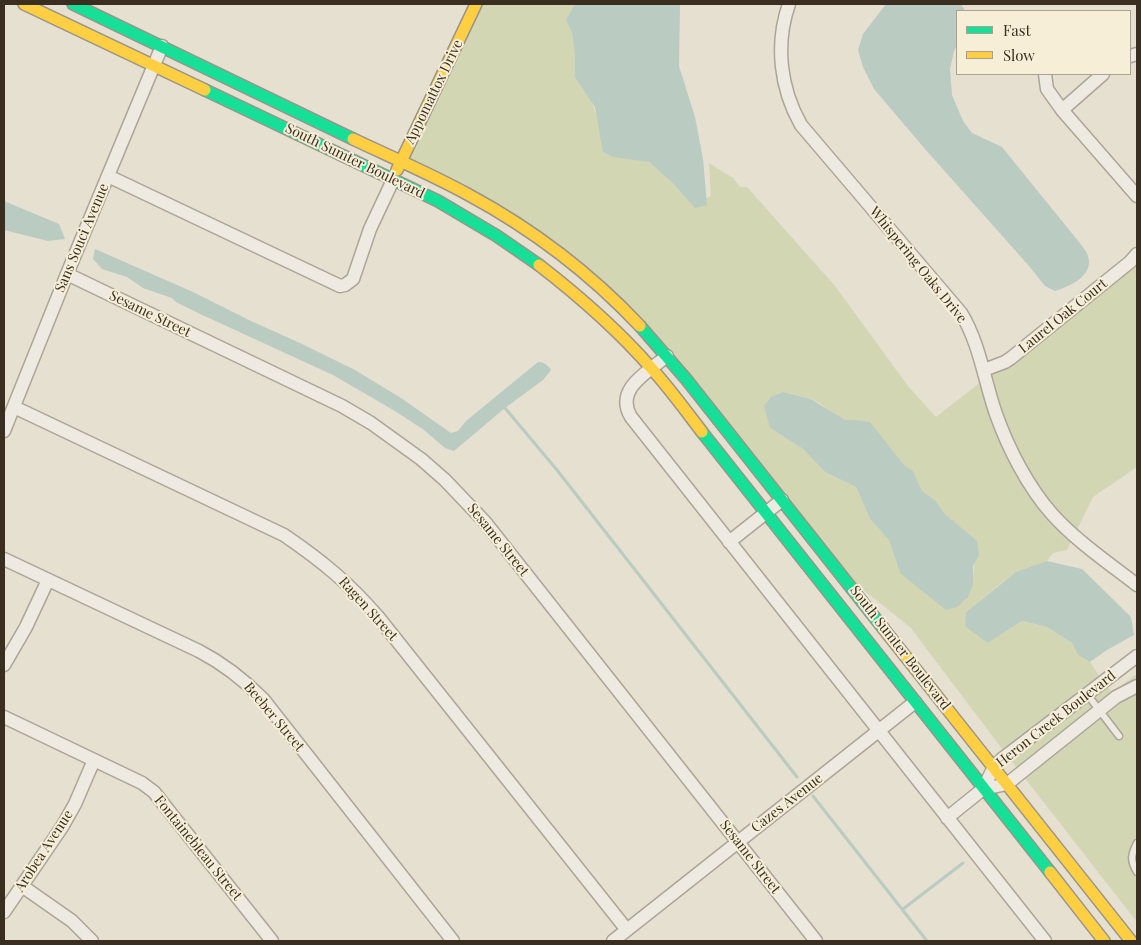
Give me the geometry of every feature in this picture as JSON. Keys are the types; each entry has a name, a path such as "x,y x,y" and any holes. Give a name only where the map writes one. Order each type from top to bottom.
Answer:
{"main road":[{"name":"South Sumter Boulevard","path":"24,4 466,216 524,253 558,278 592,308 652,369 1104,941"},
{"name":"South Sumter Boulevard","path":"73,4 480,200 526,229 577,268 625,311 667,356 1132,941"},
{"name":"Appomattox Drive","path":"392,180 476,4"}],"street":[{"name":"Whispering Oaks Drive","path":"789,4 783,26 781,56 784,84 796,115 809,135 954,304 971,331 1002,428 1040,500 1062,524 1137,585"},
{"name":"Sans Souci Avenue","path":"4,431 162,46"},
{"path":"1045,75 1047,89 1062,110 1137,196"},
{"path":"1062,110 1102,75"},
{"path":"108,176 340,286 350,282 355,275 370,229 392,180"},
{"name":"Laurel Oak Court","path":"984,370 1011,358 1130,262 1137,254"},
{"name":"Sesame Street","path":"67,274 342,406 371,422 421,459 445,480 485,522 816,941"},
{"path":"667,356 634,383 628,391 625,401 627,411 634,422 1045,941"},
{"name":"Ragen Street","path":"14,407 284,535 340,576 379,618 627,930"},
{"path":"729,542 782,500"},
{"name":"Beeber Street","path":"4,559 199,651 229,669 247,683 263,699 453,941"},
{"path":"4,665 26,627 48,580"},
{"name":"Heron Creek Boulevard","path":"947,818 983,789 994,767 1002,759 1137,656"},
{"name":"Heron Creek Boulevard","path":"983,789 1007,784 1116,697 1137,686"},
{"name":"Cazes Avenue","path":"613,941 915,702"},
{"name":"Fontainebleau Street","path":"4,716 142,783 154,792 272,941"},
{"name":"Arobea Avenue","path":"4,912 62,827 75,804 94,760"},
{"path":"22,886 72,921 92,941"}],"lane":[{"path":"1087,694 1118,736"},
{"path":"1137,843 1131,856 1131,861 1137,872"},
{"path":"1132,941 1137,938"}],"green space":[{"path":"483,4 577,4 592,101 605,143 635,152 701,201 711,196 709,163 733,178 740,187 747,187 835,286 908,386 936,417 1137,259 1137,467 1093,497 1067,550 1053,553 1047,561 1023,570 1004,581 966,612 988,643 1022,621 1047,627 1072,643 1078,655 1090,662 1100,677 1003,750 910,627 856,584 629,307 408,159","holes":["783,392 812,399 913,472 922,491 935,500 945,514 977,542 973,584 900,573 889,540 870,519 856,487 825,472 803,449 770,428"]},
{"path":"1137,674 1137,679 1112,693 1017,768 1010,759 1107,686 1112,692"},
{"path":"1137,692 1137,922 1024,777 1120,702"}],"shaded area":[{"path":"575,4 680,4 679,66 695,117 703,159 707,205 695,208 673,183 649,162 613,157 603,152 595,107 575,77 575,53 572,32 566,20"},
{"path":"886,4 961,4 964,10 956,10 956,47 950,69 952,95 963,121 972,133 1002,147 1083,247 1089,263 1084,275 1074,283 1055,291 1045,286 874,89 863,67 858,50 863,34"},
{"path":"4,201 59,224 65,239 48,241 4,230"},
{"path":"95,249 193,292 355,370 401,398 451,433 458,431 466,421 538,362 546,364 551,370 543,380 505,408 454,451 445,448 424,430 395,411 333,375 198,313 172,298 143,288 127,277 102,269 93,259"},
{"path":"783,392 811,399 845,420 870,422 904,465 913,471 922,491 935,500 945,514 977,541 979,555 973,566 973,584 968,597 957,607 946,610 900,573 889,540 870,519 856,487 825,472 803,449 770,428 764,406 771,397"},
{"path":"1047,561 1082,569 1131,617 1134,635 1090,662 1078,655 1072,643 1047,627 1022,621 988,643 965,626 966,612 1016,572"}],"waterway":[{"path":"505,408 557,470 797,777"},
{"path":"813,796 927,941"},
{"path":"903,909 963,863"}],"traffic: fast":[{"path":"73,4 353,139"},
{"path":"205,90 438,201 497,236 539,265"},
{"path":"640,326 686,379 883,628"},
{"path":"702,432 1050,872"}],"traffic: slow":[{"path":"24,4 205,90"},
{"path":"397,170 476,4"},
{"path":"353,139 455,187 515,222 581,271 640,326"},
{"path":"539,265 584,302 626,341 665,384 702,432"},
{"path":"883,628 1131,941"},
{"path":"1050,872 1104,941"}]}
